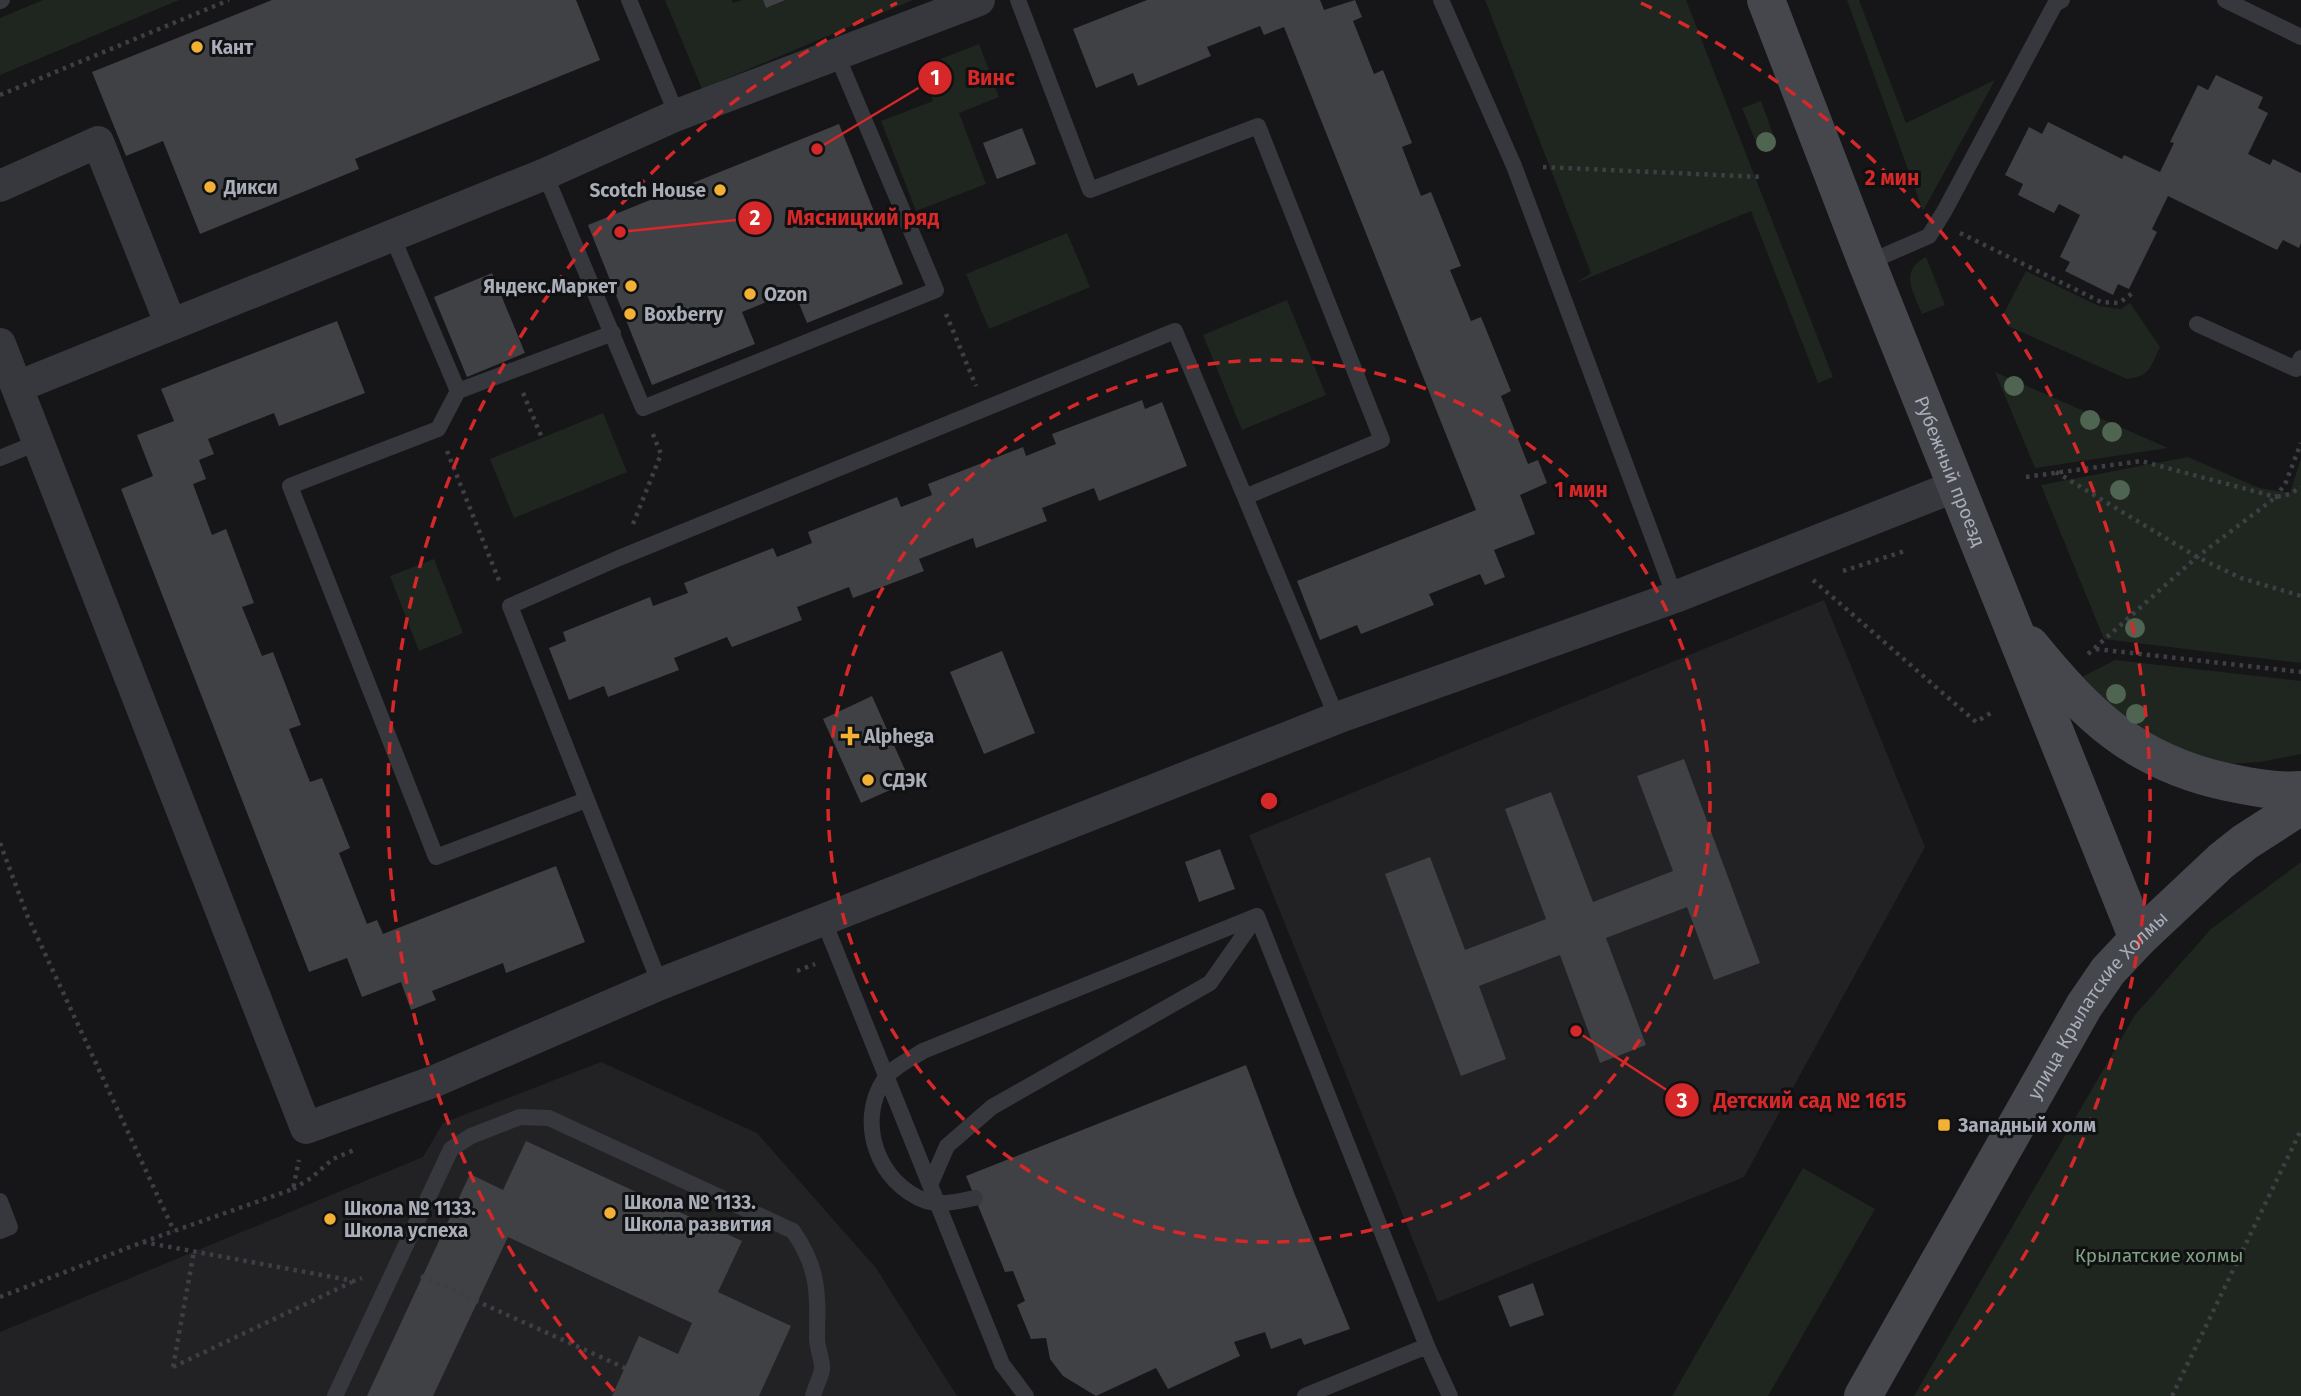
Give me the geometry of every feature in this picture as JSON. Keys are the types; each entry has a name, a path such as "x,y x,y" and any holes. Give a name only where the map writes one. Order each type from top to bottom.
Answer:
{"street":[{"path":"17,387 545,174 677,115 979,0"},
{"name":"Рубежный проезд","path":"1766,0 1867,263 2138,939"},
{"path":"0,186 98,142 171,325"},
{"path":"0,344 306,1128 435,1081 660,984 1337,718 1675,597 1956,486"},
{"path":"2011,622 2085,708 2130,744 2187,771 2219,780 2284,791 2301,790"},
{"name":"улица Крылатские Холмы","path":"1863,1396 2084,1006 2108,971 2221,861 2301,806"}],"lane":[{"path":"629,0 677,115"},
{"path":"1018,0 1090,190 1258,126 1382,440 1245,497"},
{"path":"1441,0 1514,166 1675,597"},
{"path":"1867,263 1929,236 1945,211 2055,4 2062,0"},
{"path":"2225,0 2301,37"},
{"path":"545,174 643,408 936,290 836,53"},
{"path":"392,236 458,391"},
{"path":"2197,324 2296,369 2301,358"},
{"path":"660,984 510,606 619,558 1175,331 1337,718"},
{"path":"586,800 436,857 290,486 439,429 458,391 613,333"},
{"path":"0,457 39,442"},
{"path":"930,1185 947,1146 992,1108 1210,983 1257,916"},
{"path":"975,1198 947,1203 927,1201 909,1192 892,1177 878,1156 870,1130 874,1098 885,1077 923,1051 1257,916"},
{"path":"1257,916 1427,1346 1450,1396"},
{"path":"823,919 1002,1364 1026,1396"},
{"path":"335,1396 451,1149 471,1136 520,1117 549,1118 793,1231 807,1250 815,1276 817,1342 822,1369 813,1396"},
{"path":"0,1201 10,1227 0,1231"},
{"path":"1305,1396 1427,1346"}],"path":[{"path":"0,95 229,0"},
{"path":"1514,166 1762,177"},
{"path":"1960,232 2101,302 2119,303 2134,292"},
{"path":"936,290 986,409"},
{"path":"514,370 542,438"},
{"path":"619,558 661,454 643,408"},
{"path":"439,429 510,606"},
{"path":"2301,443 2286,482 2276,497 2197,557 2095,649 2301,672"},
{"path":"2026,477 2141,461 2276,497 2290,494 2301,487"},
{"path":"2055,471 2197,557 2241,579 2301,596"},
{"path":"1813,580 1976,722 1994,710"},
{"path":"0,843 27,915 174,1231"},
{"path":"796,971 821,961"},
{"path":"293,1189 306,1128"},
{"path":"2172,1396 2301,1130"},
{"path":"0,1297 143,1242 293,1189 333,1159 358,1149"},
{"path":"143,1242 354,1281"},
{"path":"194,1251 173,1367 354,1281 396,1265 625,1368"}],"shaded area":[{"path":"1824,600 1925,847 1744,1177 1438,1302 1249,835"},
{"name":"Школа № 1133. Школа развития","path":"601,1062 757,1133 876,1268 957,1396 0,1396 0,1332 423,1157 443,1123"}],"green space":[{"path":"43,0 179,0 0,75 0,18"},
{"path":"665,0 732,0 733,3 763,0 766,8 787,0 913,0 702,89"},
{"path":"1485,0 1686,0 1833,377 1818,383 1751,211 1576,283 1591,273"},
{"path":"1847,0 1859,0 1906,123 1995,80 1923,211"},
{"path":"979,44 999,97 959,113 986,184 916,211 881,121 933,101 920,67"},
{"path":"1761,101 1776,142 1759,149 1742,108"},
{"path":"1067,233 1090,287 989,329 966,274"},
{"path":"1926,257 1945,305 1922,314 1912,290 1910,276 1917,263"},
{"path":"2026,271 2099,306 2121,309 2130,303 2160,347 2149,369 2141,376 2127,379 2008,326 2004,313"},
{"path":"1287,300 1326,395 1242,430 1203,335"},
{"path":"1995,372 2168,448 2035,468"},
{"path":"603,413 627,472 514,518 490,459"},
{"path":"2188,457 2259,488 2290,493 2301,458 2301,663 2104,639 2041,485"},
{"path":"434,559 463,633 419,651 390,576"},
{"path":"2115,660 2301,681 2301,754 2260,762 2228,764 2147,745 2082,677"},
{"name":"Крылатские холмы","path":"2301,862 2301,1396 1914,1396 2135,1015 2211,929"},
{"path":"1803,1168 1875,1209 1768,1396 1672,1396"}],"building":[{"path":"272,0 576,0 600,60 355,159 359,169 200,234 163,141 126,156 92,72"},
{"path":"763,0 786,0 766,8"},
{"path":"1147,0 1320,0 1324,10 1355,0 1362,17 1353,21 1374,74 1383,70 1412,143 1402,147 1421,196 1431,192 1461,266 1450,270 1471,321 1481,317 1511,391 1501,396 1528,464 1538,460 1547,483 1520,495 1535,534 1494,550 1505,577 1485,585 1480,574 1429,594 1434,605 1361,634 1357,625 1320,640 1297,581 1476,510 1284,27 1264,35 1260,26 1207,47 1211,56 1138,86 1133,73 1096,88 1073,29"},
{"path":"2216,75 2263,97 2258,108 2268,113 2248,154 2270,165 2273,159 2301,173 2299,248 2283,240 2277,250 2168,196 2152,229 2157,232 2129,289 2118,284 2113,295 2065,271 2070,262 2060,257 2080,215 2059,204 2054,213 2018,195 2023,184 2005,175 2029,127 2042,134 2048,122 2122,159 2124,155 2160,172 2174,143 2170,142 2198,85 2208,90"},
{"path":"839,124 903,284 807,323 794,291 769,301 742,312 755,344 652,385 588,225"},
{"path":"1022,128 1036,164 997,179 983,143"},
{"path":"492,273 525,353 467,377 434,297"},
{"path":"337,321 365,393 279,426 274,413 208,439 214,454 199,460 206,479 193,484 212,535 226,529 254,603 242,607 262,656 273,652 301,725 289,729 310,782 322,778 350,848 339,853 367,924 377,920 383,934 556,866 585,942 506,973 503,963 432,991 436,1000 411,1010 401,982 362,997 347,958 309,972 121,489 153,476 137,435 174,421 161,389"},
{"path":"1142,400 1145,409 1162,402 1187,466 1099,501 1094,488 1042,508 1047,521 976,548 973,538 919,559 924,571 853,598 849,587 797,607 802,620 732,647 727,637 674,658 679,670 608,697 604,686 569,700 549,648 566,641 563,632 650,597 653,606 688,593 684,583 773,548 777,557 812,543 808,532 897,497 901,507 932,495 928,484 1023,447 1026,456 1056,444 1052,434"},
{"path":"1002,651 1035,733 984,754 950,672"},
{"path":"872,696 910,781 861,803 823,719"},
{"path":"1684,759 1760,963 1714,980 1687,907 1606,938 1646,1045 1600,1063 1560,955 1479,986 1506,1059 1461,1076 1385,874 1430,857 1465,950 1546,919 1505,809 1551,792 1593,902 1673,871 1637,776"},
{"path":"1220,849 1235,889 1199,902 1185,862"},
{"path":"1246,1065 1350,1329 1304,1345 1301,1338 1271,1349 1265,1332 1234,1342 1240,1356 1168,1389 1156,1368 1096,1396 1063,1376 1050,1359 1046,1338 1031,1339 1017,1305 1025,1301 1013,1271 1005,1272 966,1176"},
{"path":"526,1141 742,1241 718,1292 791,1326 759,1396 612,1396 639,1336 678,1354 692,1323 508,1237 433,1396 367,1396 470,1174 503,1190"},
{"path":"1533,1283 1544,1315 1510,1327 1498,1296"}],"place":[{"name":"Кант","path":"197,47"},
{"name":"Винс","path":"817,149"},
{"name":"Дикси","path":"210,187"},
{"name":"Scotch House","path":"720,190"},
{"name":"Мясницкий ряд","path":"620,232"},
{"name":"Яндекс.Маркет","path":"631,286"},
{"name":"Ozon","path":"750,294"},
{"name":"Boxberry","path":"630,314"},
{"name":"Alphega","path":"850,736"},
{"name":"СДЭК","path":"868,780"},
{"name":"Детский сад № 1615","path":"1576,1031"},
{"name":"Западный холм","path":"1944,1125"},
{"name":"Школа № 1133. Школа развития","path":"610,1213"},
{"name":"Школа № 1133. Школа успеха","path":"330,1219"}]}
